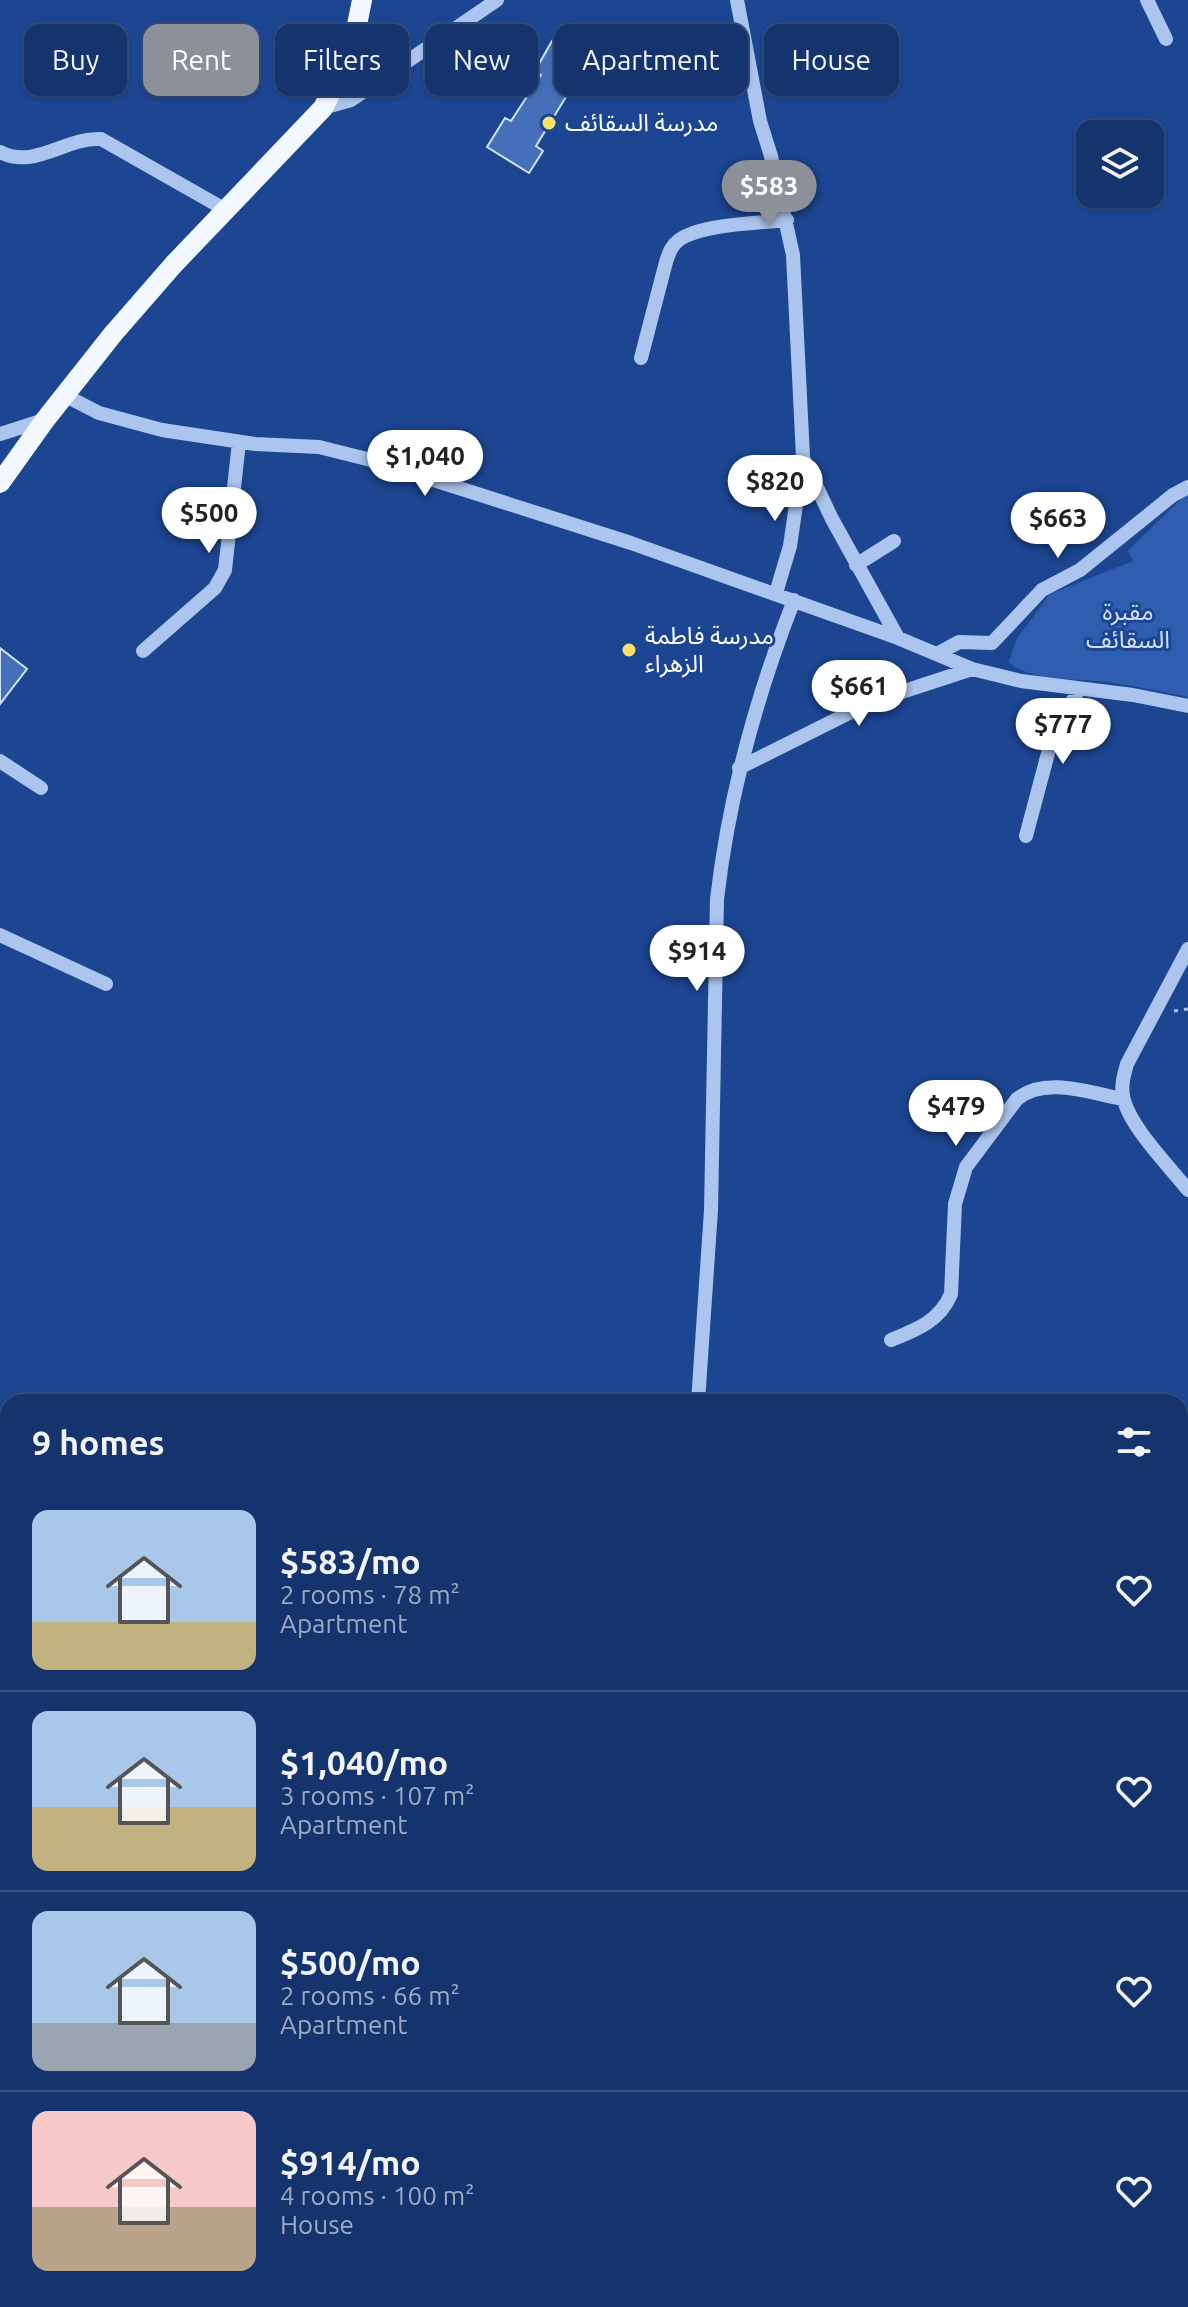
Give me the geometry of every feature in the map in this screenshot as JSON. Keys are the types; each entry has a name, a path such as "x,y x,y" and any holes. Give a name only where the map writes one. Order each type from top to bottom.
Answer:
{"main road":[{"path":"0,483 64,395 174,264 323,108 352,50 362,0"}],"street":[{"path":"323,108 351,100 497,0"},
{"path":"737,0 760,121 787,220 793,255 803,457 790,546 776,593"},
{"path":"1147,0 1166,39"},
{"path":"0,152 11,158 26,159 87,138 101,139 226,210"},
{"path":"641,358 670,249 680,239 699,231 787,220"},
{"path":"64,395 99,413 129,422 239,442 319,447 371,460 486,499 569,522 776,593 972,669 1021,681 1188,706"},
{"path":"0,434 45,420"},
{"path":"143,651 215,588 225,570 239,442"},
{"path":"803,457 856,565 898,638"},
{"path":"937,654 959,642 992,643 1042,590 1080,570 1173,495 1188,487"},
{"path":"856,565 894,541"},
{"path":"699,1394 711,1210 717,899 739,768 761,689 794,600"},
{"path":"739,768 871,702 972,669"},
{"path":"1026,836 1051,742 1079,689"},
{"path":"0,761 41,788"},
{"path":"0,935 106,984"},
{"path":"1188,949 1127,1064 1122,1082 1123,1099 1139,1128 1188,1190"},
{"path":"891,1340 933,1320 946,1307 951,1294 955,1204 966,1167 1017,1099 1027,1091 1043,1086 1123,1099"}],"green space":[{"name":"مقبرة السقائف","path":"1188,492 1188,697 1107,682 1041,676 1028,673 1009,662 1016,640 1050,594 1133,561 1128,551"}],"building":[{"path":"554,42 554,96 567,96 536,146 543,151 529,173 487,147 505,118 511,121 527,96 538,96 541,75 538,66"},
{"path":"0,648 27,669 0,704"}],"place":[{"name":"مدرسة السقائف","path":"549,123"},
{"name":"مدرسة فاطمة الزهراء","path":"629,650"}]}
